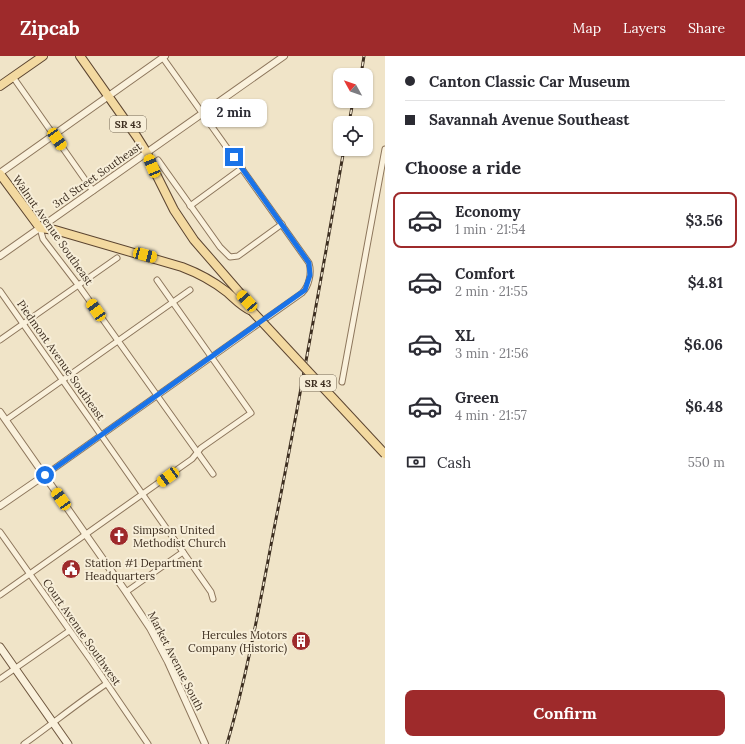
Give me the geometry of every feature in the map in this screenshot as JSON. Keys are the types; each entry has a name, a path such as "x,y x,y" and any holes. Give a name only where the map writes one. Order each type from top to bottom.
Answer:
{"main road":[{"path":"0,86 43,56"},
{"name":"SR 43","path":"80,56 147,153 159,180 182,222 204,253 248,302 252,311 385,454"},
{"name":"Walnut Avenue Southeast","path":"0,174 40,228"},
{"name":"SR 43","path":"40,228 55,230 182,267 214,283 244,307 252,311"},
{"path":"0,647 68,744"}],"street":[{"name":"3rd Street Southeast","path":"0,256 284,56"},
{"path":"0,174 164,57 309,263 310,270 306,288 302,293 0,506"},
{"path":"13,77 93,190"},
{"path":"342,382 385,150"},
{"path":"158,160 220,247 231,257 238,256 282,224"},
{"path":"190,206 242,168"},
{"name":"Walnut Avenue Southeast","path":"40,228 43,239 118,340 156,396 213,474"},
{"path":"0,340 118,258"},
{"path":"0,595 192,460 201,448 251,413 157,280"},
{"path":"6,420 190,290"},
{"name":"Piedmont Avenue Southeast","path":"0,291 211,592 213,599"},
{"name":"Market Avenue South","path":"0,412 126,592 156,639 206,744"},
{"name":"Court Avenue Southwest","path":"0,532 148,744"},
{"path":"126,592 183,552"},
{"path":"0,679 70,631"},
{"path":"24,744 106,684"}],"railway":[{"path":"362,68 364,56"},
{"path":"350,116 352,108"},
{"path":"227,744 248,662 259,607 302,383 343,156"}],"place":[{"name":"Simpson United Methodist Church","path":"119,536"},
{"name":"Station #1 Department Headquarters","path":"71,569"},
{"name":"Hercules Motors Company (Historic)","path":"301,641"}],"route":[{"path":"45,475 264,321 305,290 310,275 309,263 234,157"}]}
